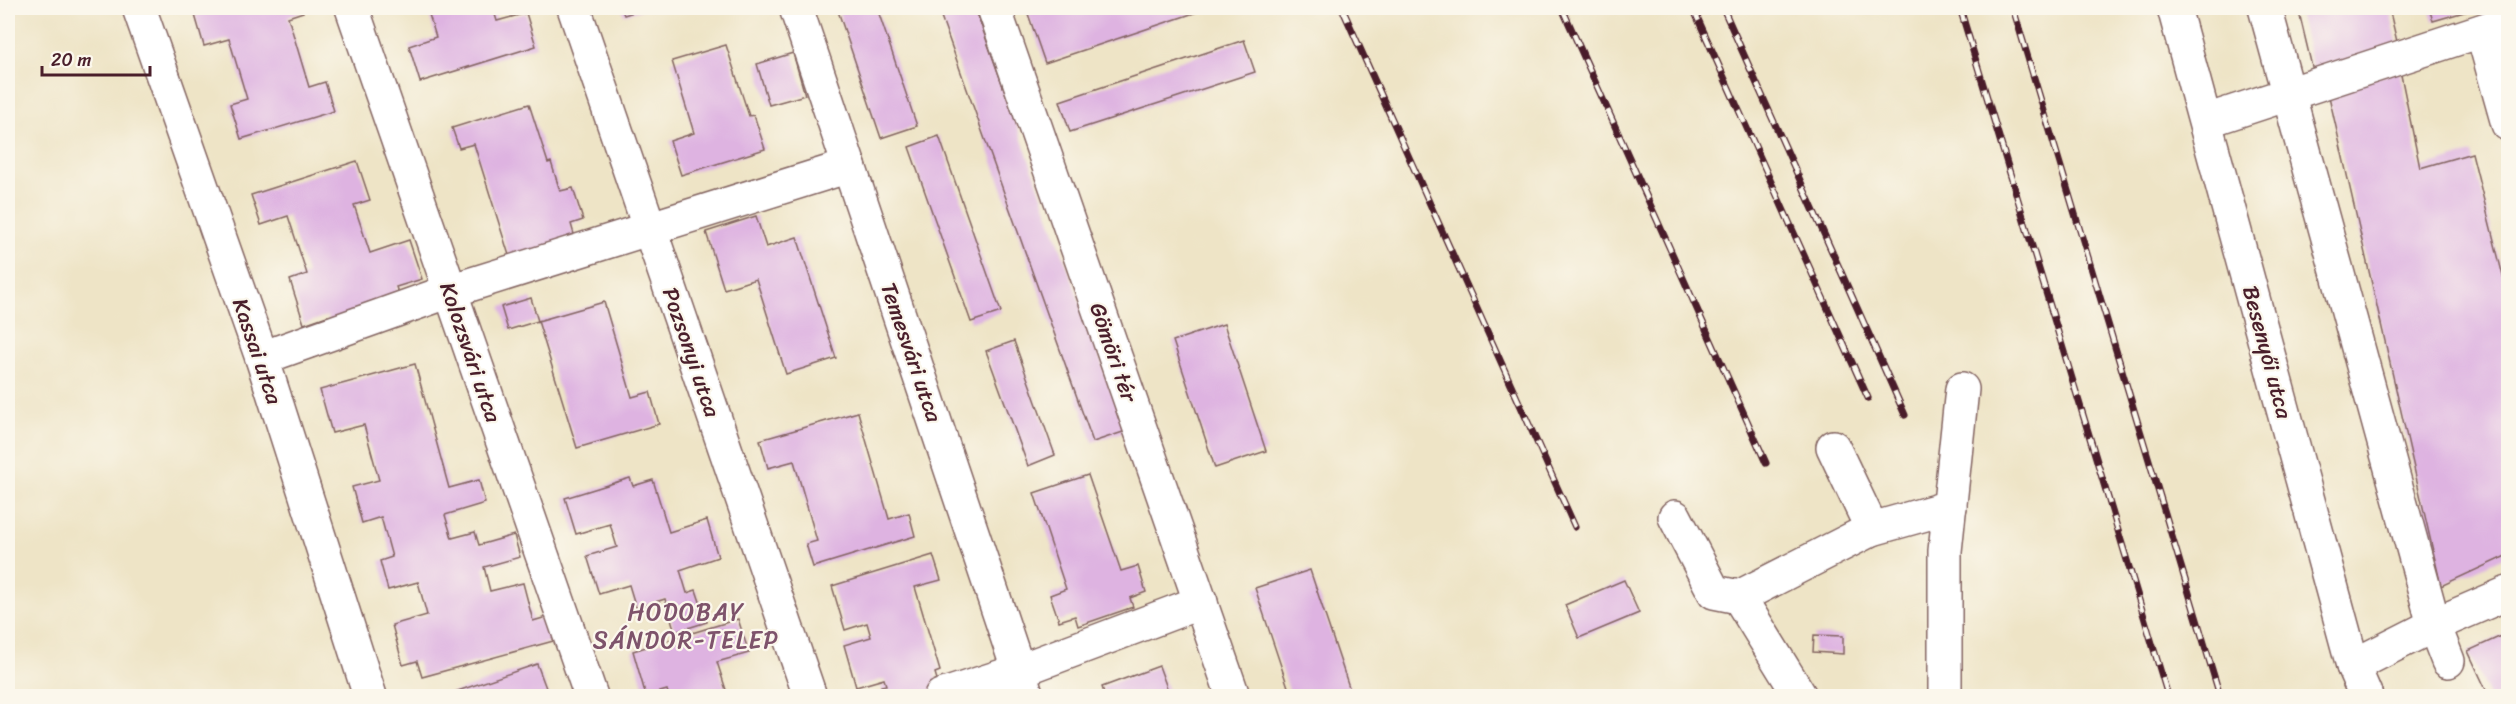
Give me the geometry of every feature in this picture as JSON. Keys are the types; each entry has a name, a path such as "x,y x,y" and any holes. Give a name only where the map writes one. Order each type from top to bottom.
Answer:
{"street":[{"name":"Kassai utca","path":"139,8 262,358 370,696"},
{"name":"Kolozsvári utca","path":"352,8 591,696"},
{"name":"Pozsonyi utca","path":"574,8 810,696"},
{"name":"Temesvári utca","path":"796,8 1023,684"},
{"name":"Gömöri tér","path":"994,8 1233,696"},
{"name":"Besenyői utca","path":"2174,8 2353,666 2366,696"},
{"path":"2265,8 2434,625 2448,661"},
{"path":"2206,121 2495,27 2508,124"},
{"path":"262,358 450,291 849,166"},
{"path":"1945,696 1946,552 1962,389"},
{"path":"1833,447 1872,529"},
{"path":"1675,517 1714,592 1739,597 1872,529 1950,507"},
{"path":"2353,666 2434,625 2508,593"},
{"path":"1739,597 1800,696"},
{"path":"941,696 1023,684 1201,602"}],"building":[{"path":"220,8 301,8 303,12 288,17 309,87 325,82 334,111 241,139 230,104 247,99 229,39 204,46 195,15"},
{"path":"427,8 493,8 497,21 526,13 536,46 420,82 409,46 436,37"},
{"path":"621,8 646,8 624,15"},
{"path":"837,8 877,8 917,126 881,138"},
{"path":"938,8 975,8 1126,431 1093,442"},
{"path":"1026,8 1209,8 1045,63"},
{"path":"2298,8 2389,8 2399,50 2313,71"},
{"path":"2429,8 2478,8 2433,21"},
{"path":"1244,40 1255,72 1070,132 1060,101"},
{"path":"726,45 749,116 754,115 765,149 681,175 670,141 694,133 672,61"},
{"path":"793,53 805,95 769,105 757,64"},
{"path":"2400,70 2420,168 2472,153 2508,296 2508,555 2441,586 2328,92"},
{"path":"529,104 548,163 551,162 560,191 573,188 583,220 571,224 578,248 513,268 474,144 459,148 452,128"},
{"path":"939,136 1001,312 971,322 909,147"},
{"path":"357,161 370,200 354,205 370,253 409,240 422,279 396,287 402,304 331,328 327,316 304,324 290,280 307,274 288,216 261,225 251,195"},
{"path":"756,216 766,247 797,237 836,358 786,374 756,279 724,289 706,232"},
{"path":"531,298 538,321 508,330 501,307"},
{"path":"604,302 632,397 650,392 659,424 577,448 538,321"},
{"path":"1224,324 1266,451 1215,468 1173,341"},
{"path":"1014,341 1055,455 1028,466 986,351"},
{"path":"415,364 449,488 479,480 485,503 445,515 452,538 475,532 479,545 514,535 520,557 484,567 490,591 523,583 533,621 550,616 557,640 422,677 417,661 403,665 392,625 427,615 418,582 388,590 380,561 392,557 381,517 362,523 352,487 379,480 364,425 332,433 320,390"},
{"path":"858,412 889,519 909,513 915,536 813,567 806,544 817,541 794,461 768,468 760,440"},
{"path":"1088,475 1121,571 1138,566 1146,592 1130,598 1133,607 1078,626 1075,616 1059,621 1050,595 1066,589 1034,493"},
{"path":"630,478 633,486 653,480 669,532 707,520 718,557 680,570 687,593 696,590 707,622 675,632 665,599 636,608 629,585 599,594 587,556 617,547 610,524 576,534 565,498"},
{"path":"933,555 941,580 915,587 940,671 935,673 941,693 928,696 884,696 881,686 886,685 884,679 856,687 844,645 871,637 867,623 845,630 832,586"},
{"path":"1310,570 1352,696 1291,696 1255,588"},
{"path":"1624,580 1639,613 1579,638 1565,605"},
{"path":"738,619 749,653 717,662 728,696 669,696 667,690 646,696 633,651"},
{"path":"2508,633 2508,696 2489,696 2468,651"},
{"path":"1814,635 1843,636 1843,654 1813,652"},
{"path":"537,664 549,696 443,696"},
{"path":"1159,666 1170,696 1105,696 1102,687"}],"railway":[{"path":"1342,8 1575,527"},
{"path":"1562,8 1766,463"},
{"path":"1693,8 1868,398"},
{"path":"1723,8 1905,415"},
{"path":"1960,8 2168,696"},
{"path":"2013,8 2220,696"}],"district":[{"name":"HODOBAY SÁNDOR-TELEP","path":"686,626"}]}
